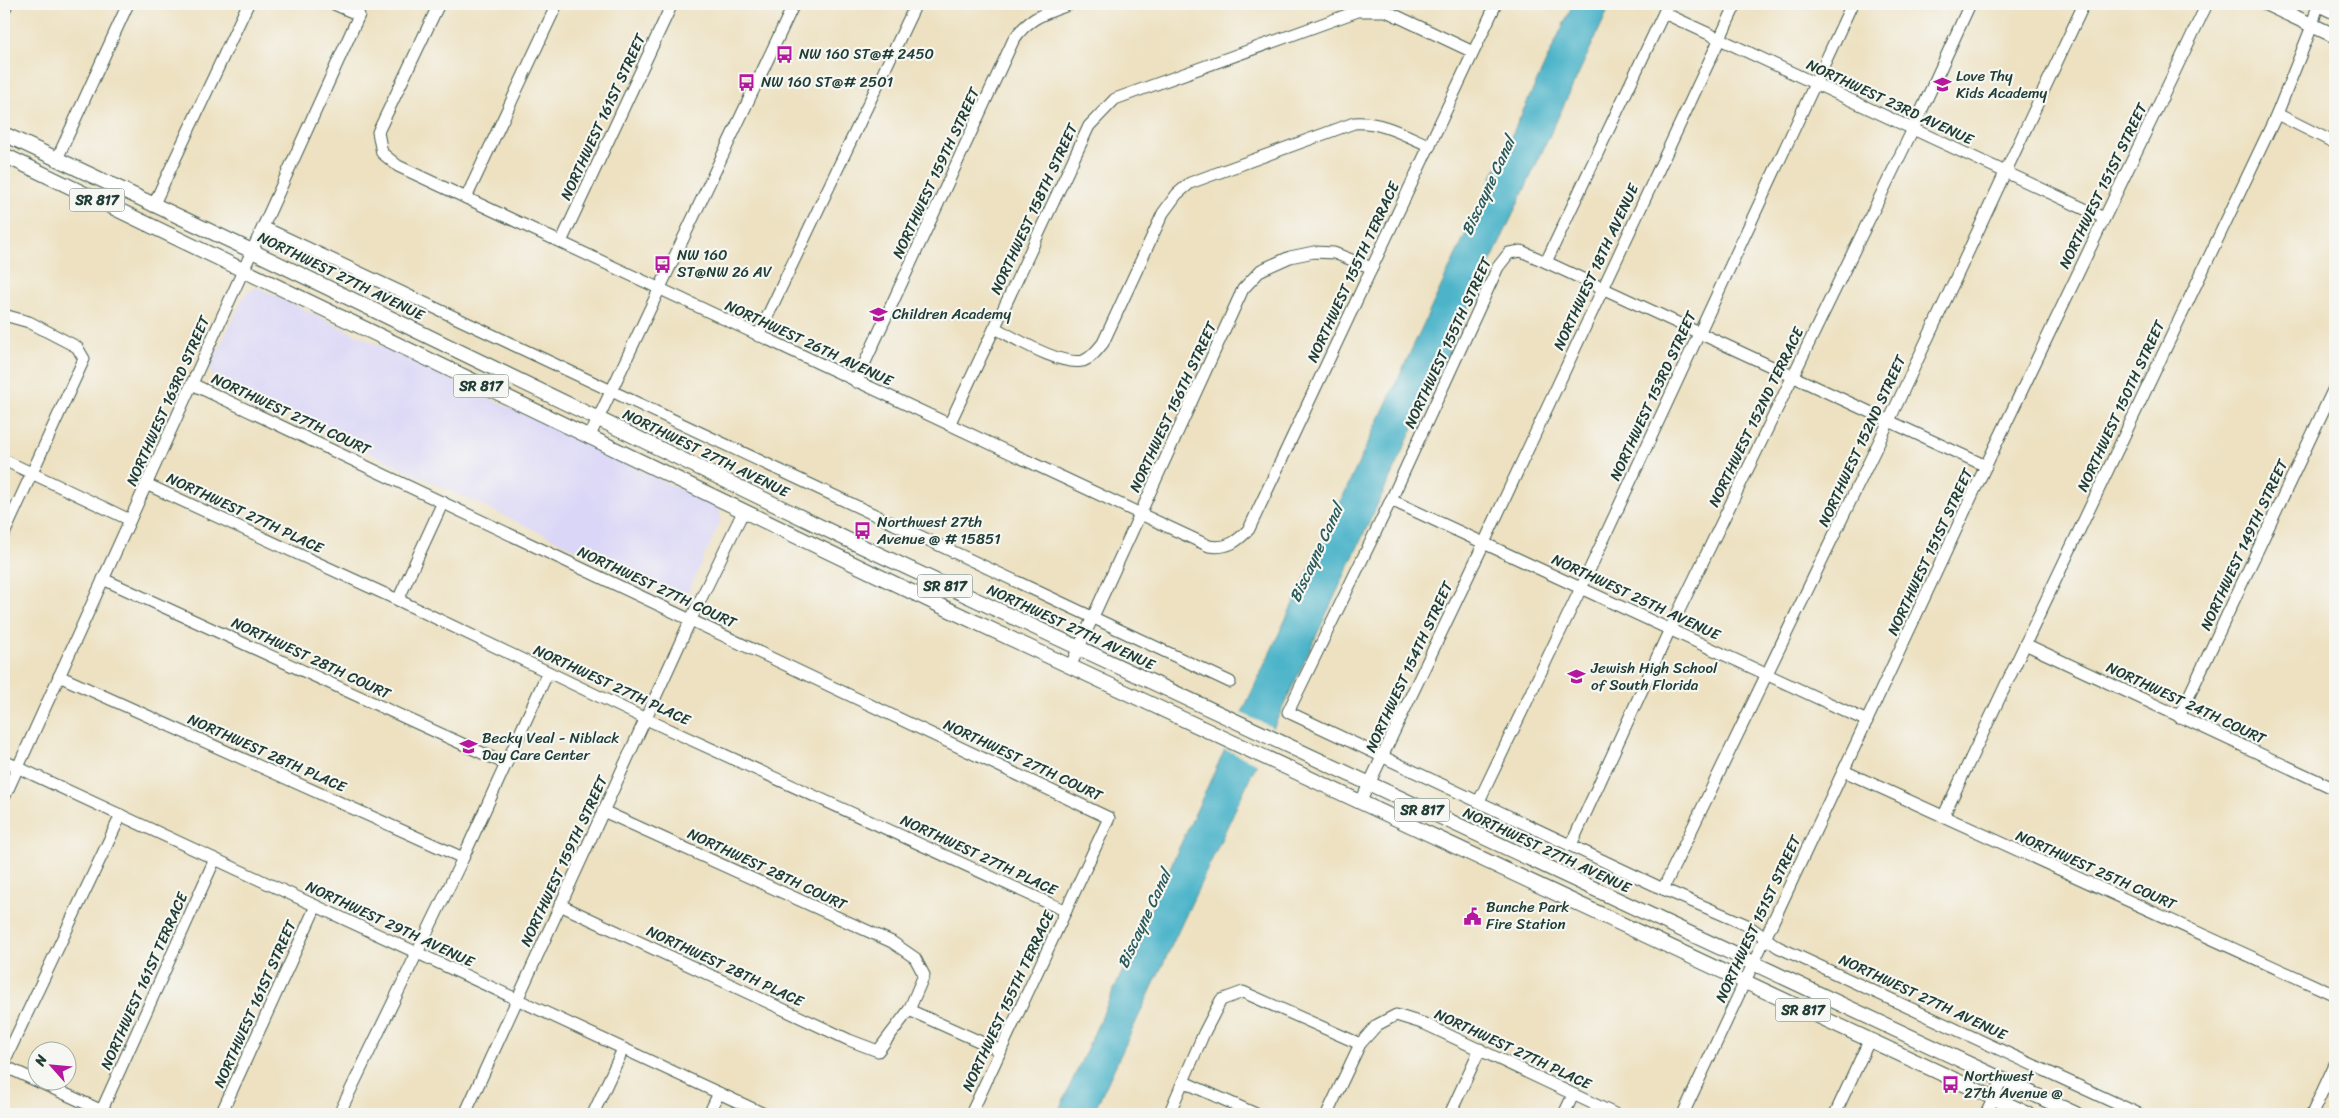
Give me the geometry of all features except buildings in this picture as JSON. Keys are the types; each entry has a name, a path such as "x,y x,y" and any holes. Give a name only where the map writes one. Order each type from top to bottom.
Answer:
{"main road":[{"path":"2267,4 2335,36"},
{"path":"2318,4 2335,12"},
{"name":"NORTHWEST 27TH AVENUE","path":"4,134 153,206 252,251 846,539 1078,649 2076,1114"},
{"name":"SR 817","path":"4,155 743,512 1070,667 2028,1114"},
{"path":"374,334 383,314"},
{"path":"743,512 748,507 757,506 836,541 846,539"},
{"path":"1515,875 1524,857"}],"street":[{"path":"4,10 7,4"},
{"path":"57,159 128,4"},
{"path":"153,206 248,4"},
{"name":"NORTHWEST 163RD STREET","path":"4,798 359,15 334,4"},
{"name":"NORTHWEST 26TH AVENUE","path":"438,4 378,132 382,153 398,166 949,426 1209,546 1228,546"},
{"path":"466,198 557,4"},
{"name":"NORTHWEST 161ST STREET","path":"561,242 672,4"},
{"path":"589,438 794,4"},
{"path":"758,336 916,4"},
{"name":"NORTHWEST 159TH STREET","path":"856,382 1013,41 1022,27 1043,14 1071,4"},
{"name":"NORTHWEST 155TH TERRACE","path":"1228,546 1238,541 1249,529 1496,4"},
{"name":"NORTHWEST 18TH AVENUE","path":"1484,543 1736,4"},
{"name":"NORTHWEST 153RD STREET","path":"1479,801 1581,588 1852,4"},
{"name":"NORTHWEST 152ND TERRACE","path":"1571,844 1670,629 1913,129 1970,4"},
{"name":"NORTHWEST 152ND STREET","path":"1663,888 1888,421 2084,4"},
{"name":"NORTHWEST 151ST STREET","path":"1682,1114 1986,466 2207,4"},
{"name":"NORTHWEST 150TH STREET","path":"1943,817 2276,114 2312,26 2318,4"},
{"path":"1546,262 1666,8"},
{"name":"NORTHWEST 23RD AVENUE","path":"1666,8 1720,39 2104,218"},
{"name":"NORTHWEST 158TH STREET","path":"949,426 1089,126 1115,99 1358,11 1386,11 1473,52"},
{"path":"2276,114 2335,143"},
{"path":"995,328 1052,356 1069,361 1083,361 1093,355 1103,343 1163,213 1177,194 1190,183 1354,124 1368,122 1386,127 1430,146"},
{"name":"NORTHWEST 27TH AVENUE","path":"263,227 612,390 1092,619 1230,682"},
{"name":"NORTHWEST 155TH STREET","path":"1288,712 1391,500 1498,267 1509,253 1521,251 1546,262 1986,466"},
{"name":"NORTHWEST 156TH STREET","path":"1070,667 1243,290 1261,270 1290,257 1314,252 1334,253 1372,268"},
{"path":"4,315 29,322 77,347 84,359 4,534"},
{"name":"NORTHWEST 27TH COURT","path":"192,384 1109,818"},
{"name":"NORTHWEST 149TH STREET","path":"2179,717 2335,386"},
{"path":"4,460 130,520"},
{"name":"NORTHWEST 27TH PLACE","path":"146,484 398,600 646,718 1066,911"},
{"name":"NORTHWEST 25TH AVENUE","path":"1391,500 1867,721"},
{"path":"398,600 443,502"},
{"name":"NORTHWEST 159TH STREET","path":"465,1114 690,619 743,512"},
{"name":"NORTHWEST 154TH STREET","path":"1360,803 1484,543"},
{"name":"NORTHWEST 28TH COURT","path":"103,579 506,764"},
{"name":"NORTHWEST 24TH COURT","path":"2025,644 2335,789"},
{"path":"339,1114 463,858 548,672"},
{"name":"NORTHWEST 28TH PLACE","path":"59,676 463,858"},
{"name":"NORTHWEST 27TH AVENUE","path":"1288,712 1663,888 1747,925 1778,947 2139,1114"},
{"name":"NORTHWEST 29TH AVENUE","path":"4,761 764,1114"},
{"name":"NORTHWEST 25TH COURT","path":"1844,771 2335,995"},
{"name":"NORTHWEST 28TH COURT","path":"603,811 892,942 915,958 924,974 909,1010"},
{"path":"4,1062 120,815"},
{"name":"NORTHWEST 155TH TERRACE","path":"971,1114 1109,818"},
{"name":"NORTHWEST 161ST TERRACE","path":"104,1113 214,859"},
{"name":"NORTHWEST 28TH PLACE","path":"560,905 849,1040 878,1051 909,1010"},
{"name":"NORTHWEST 161ST STREET","path":"221,1114 316,906"},
{"path":"1169,1114 1204,1033 1221,1000 1243,992 1360,1044 1327,1114"},
{"path":"909,1010 1001,1051"},
{"name":"NORTHWEST 27TH PLACE","path":"1360,1044 1377,1025 1396,1015 1426,1024 1614,1114"},
{"path":"1835,1114 1869,1040"},
{"path":"593,1114 623,1049"},
{"path":"1450,1114 1480,1049"},
{"path":"2312,1114 2330,1087 2335,1064"},
{"path":"4,1066 104,1113"},
{"path":"1986,1114 2002,1080"},
{"path":"1184,1082 1256,1114"},
{"path":"709,1114 719,1093"},
{"path":"1564,1114 1573,1095"}],"shaded area":[{"path":"257,287 715,506 720,512 720,522 688,592 682,596 676,596 216,381 209,369 245,294"}],"water":[{"path":"1573,4 1611,4 1093,1114 1057,1114 1184,837"}],"pier":[{"path":"1239,712 1274,728 1258,764 1222,748"}],"place":[{"name":"NW 160 ST@# 2450","path":"785,54"},
{"name":"NW 160 ST@# 2501","path":"747,82"},
{"name":"Love Thy Kids Academy","path":"1942,85"},
{"name":"NW 160 ST@NW 26 AV","path":"663,264"},
{"name":"Children Academy","path":"878,314"},
{"name":"Northwest 27th Avenue @ # 15851","path":"863,531"},
{"name":"Jewish High School of South Florida","path":"1577,677"},
{"name":"Becky Veal - Niblack Day Care Center","path":"468,747"},
{"name":"Bunche Park Fire Station","path":"1472,916"},
{"name":"Northwest 27th Avenue @","path":"1950,1085"}],"water label":[{"name":"Biscayne Canal","path":"1488,186"},
{"name":"Biscayne Canal","path":"1316,553"},
{"name":"Biscayne Canal","path":"1144,919"}]}
